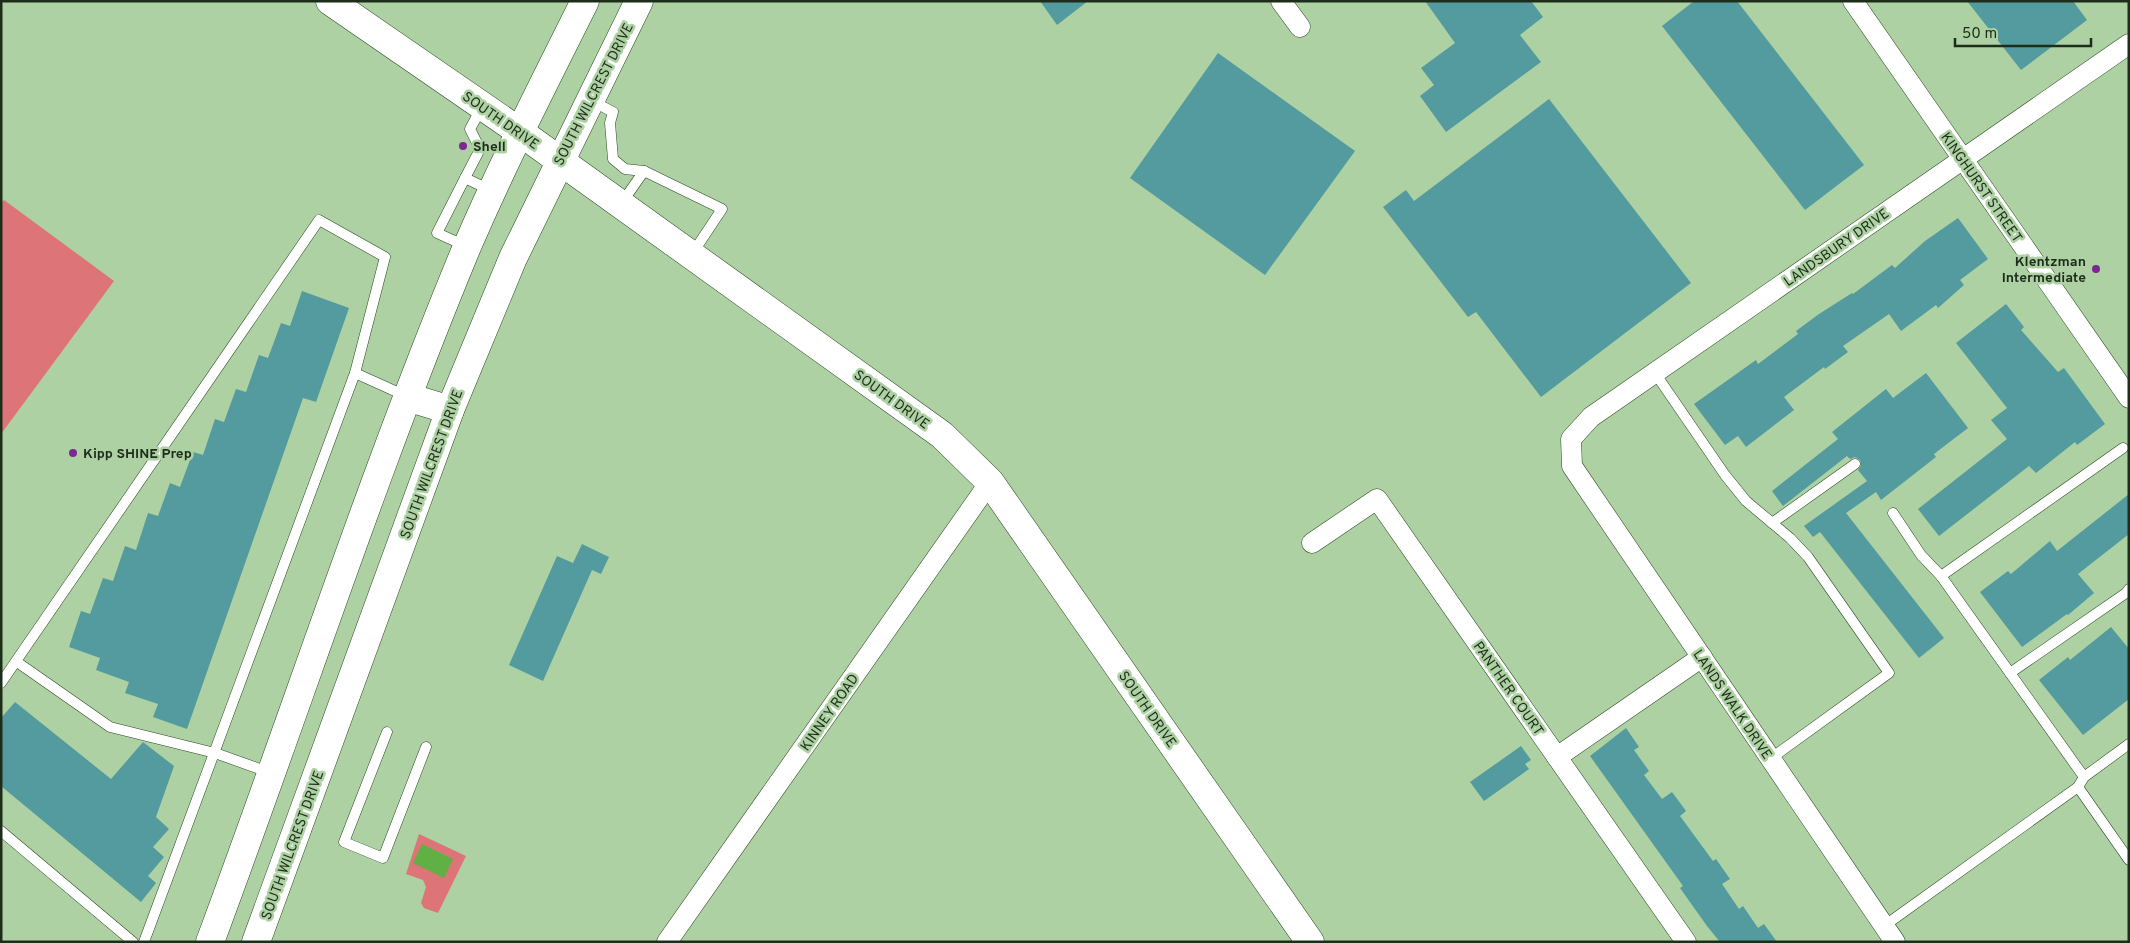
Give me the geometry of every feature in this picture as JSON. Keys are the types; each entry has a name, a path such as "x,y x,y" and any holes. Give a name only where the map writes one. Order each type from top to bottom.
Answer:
{"main road":[{"name":"SOUTH DRIVE","path":"330,1 520,132 942,435 990,482 1310,942"},
{"path":"210,942 407,396 467,247 492,191 585,1"},
{"name":"SOUTH WILCREST DRIVE","path":"256,942 450,410 512,258 639,1"},
{"path":"407,396 450,410"},
{"path":"323,632 365,645"},
{"path":"238,868 278,882"}],"street":[{"path":"1282,1 1300,27"},
{"name":"KINGHURST STREET","path":"1853,1 2129,398"},
{"name":"LANDSBURY DRIVE","path":"1572,466 1571,439 1591,417 2129,44"},
{"name":"LANDS WALK DRIVE","path":"1572,466 1889,934"},
{"name":"KINNEY ROAD","path":"667,942 990,482"},
{"name":"PANTHER COURT","path":"1312,543 1378,499 1686,942"},
{"path":"1557,757 1702,657"}],"lane":[{"path":"590,100 613,112 610,123 613,159 625,169 644,171 722,210 691,255"},
{"path":"467,247 437,233 478,154 478,145 470,129 482,106"},
{"path":"620,204 644,171"},
{"path":"465,178 492,191"},
{"path":"1,684 320,220 385,257 355,373 216,753 144,942"},
{"path":"355,373 407,396"},
{"path":"1655,373 1725,475 1746,501 1808,557 1889,673 1770,759"},
{"path":"1941,576 2122,448"},
{"path":"1772,523 1855,464"},
{"path":"1893,513 1921,555 1941,576 2084,777"},
{"path":"2010,673 2128,592"},
{"path":"17,662 110,727 216,753 272,774"},
{"path":"387,732 344,842 383,858 426,747"},
{"path":"1889,934 2078,788 2084,777 2129,744"},
{"path":"2078,788 2129,860"},
{"path":"1,831 133,942"}],"shaded area":[{"path":"4,200 114,281 1,434 1,203"},
{"path":"419,834 466,856 438,913 424,908 421,903 426,887 423,880 406,874"},
{"path":"422,844 453,859 444,878 413,863"}],"building":[{"path":"1040,1 1088,1 1057,25"},
{"path":"1425,1 1531,1 1543,17 1520,35 1541,62 1446,132 1420,96 1434,85 1421,68 1455,43"},
{"path":"1694,1 1737,1 1864,165 1805,210 1662,26"},
{"path":"1967,1 2073,1 2087,20 2021,70"},
{"path":"1218,53 1355,151 1265,275 1130,178"},
{"path":"1549,99 1691,283 1541,397 1476,312 1468,317 1383,207 1406,190 1414,201"},
{"path":"1958,218 1988,259 1960,280 1964,285 1938,308 1936,305 1901,331 1889,314 1843,346 1848,352 1825,369 1824,367 1784,397 1794,410 1746,447 1738,436 1725,445 1694,404 1756,360 1758,364 1798,334 1796,331 1819,314 1853,294 1892,265 1895,268 1925,241"},
{"path":"302,291 349,308 316,402 303,398 187,729 153,717 158,704 125,693 129,682 96,670 100,658 69,647 81,611 90,614 103,578 113,581 125,546 136,550 148,513 158,516 170,483 180,487 193,452 203,455 215,419 224,422 236,389 246,392 259,355 268,358 281,323 290,326"},
{"path":"2006,304 2024,327 2021,330 2058,372 2064,368 2105,424 2077,445 2075,442 2036,473 2029,466 1939,536 1918,509 2007,439 1991,420 2007,408 1956,343"},
{"path":"1926,373 1968,428 1934,454 1936,457 1881,500 1876,492 1846,513 1944,638 1919,658 1820,532 1813,537 1804,526 1867,481 1858,470 1861,466 1860,460 1855,457 1850,459 1847,456 1783,506 1772,491 1838,439 1832,432 1886,389 1893,398"},
{"path":"2129,494 2129,534 2078,574 2094,593 2068,615 2022,647 1980,592 2008,571 2011,574 2050,541 2057,551"},
{"path":"582,544 609,557 601,574 592,570 543,681 509,665 557,556 573,563"},
{"path":"2111,627 2129,649 2129,699 2083,735 2039,680 2068,657 2070,660"},
{"path":"15,702 111,779 143,742 174,766 156,817 169,829 153,847 164,857 148,876 156,883 141,902 1,786 1,718"},
{"path":"1626,728 1639,747 1634,750 1649,771 1644,775 1662,799 1672,792 1686,811 1680,816 1713,861 1716,859 1730,879 1722,884 1739,909 1743,906 1758,928 1764,924 1777,942 1720,942 1680,888 1683,886 1590,756"},
{"path":"1521,746 1531,760 1525,764 1529,769 1484,801 1470,782"}],"place":[{"name":"Shell","path":"463,146"},
{"name":"Klentzman Intermediate","path":"2096,269"},
{"name":"Kipp SHINE Prep","path":"73,453"}]}
